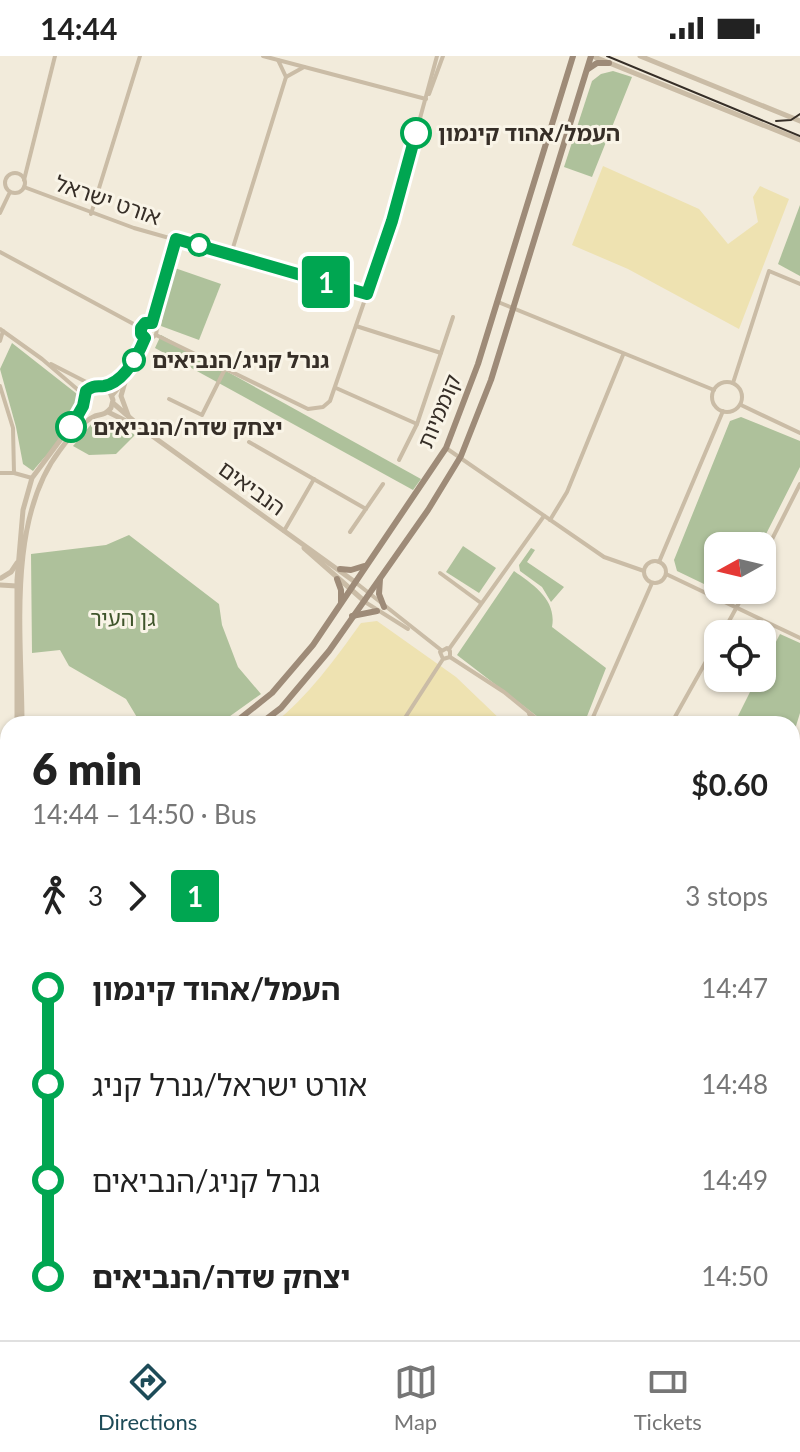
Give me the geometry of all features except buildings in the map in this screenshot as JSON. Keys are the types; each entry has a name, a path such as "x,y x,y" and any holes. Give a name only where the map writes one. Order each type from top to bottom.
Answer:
{"main road":[{"name":"קוממיות","path":"243,716 272,693 313,645 446,448 471,386 573,56"},
{"name":"קוממיות","path":"269,716 290,697 329,651 428,510 461,456 491,380 591,56"},
{"path":"584,76 594,64 609,63"},
{"path":"340,569 351,570 367,564"},
{"path":"352,616 380,609 380,576"},
{"path":"337,579 341,604"}],"street":[{"path":"24,180 15,173 3,178 10,192 20,192 24,187 55,56"},
{"path":"91,214 140,56"},
{"path":"263,56 426,99"},
{"path":"156,335 308,409 323,407 330,401 392,221 437,56"},
{"path":"426,99 443,56"},
{"path":"591,56 800,140"},
{"path":"640,56 800,121"},
{"path":"231,254 286,77 278,60"},
{"path":"286,77 304,67"},
{"name":"אורט ישראל","path":"24,187 91,214 367,294"},
{"path":"0,213 10,192"},
{"path":"152,323 176,239"},
{"path":"0,252 141,328"},
{"path":"733,383 769,271 800,284"},
{"path":"497,301 714,390"},
{"path":"399,460 417,424 453,317"},
{"path":"145,323 152,323 157,328 156,335 145,338 141,328 145,323"},
{"path":"356,326 441,353"},
{"path":"0,341 2,330 84,395"},
{"path":"112,396 136,366 145,338"},
{"path":"42,359 94,386 103,386 125,372 139,352"},
{"path":"550,520 567,492 623,355"},
{"path":"169,399 202,415 225,369"},
{"path":"125,382 121,396 129,416"},
{"path":"714,390 722,383 733,383"},
{"path":"714,390 715,405 723,411 731,411 740,404 742,394 733,383"},
{"path":"0,386 13,428 14,473"},
{"path":"19,716 17,562 23,510 32,478 71,427 83,406 84,395 94,386"},
{"path":"19,716 16,601 39,485 60,449 96,416 108,412 113,403 112,396 103,386"},
{"path":"336,388 417,424"},
{"name":"הנביאים","path":"113,403 144,430 355,582"},
{"path":"740,404 800,433"},
{"path":"83,406 88,413 96,416"},
{"path":"659,562 723,411"},
{"name":"הנביאים","path":"108,412 144,430"},
{"path":"249,442 366,509"},
{"path":"446,448 604,557 644,571"},
{"path":"0,473 32,478"},
{"path":"284,531 314,479"},
{"path":"350,532 383,484"},
{"path":"776,532 800,484"},
{"path":"534,716 450,657 449,649 544,516"},
{"name":"הנביאים","path":"301,544 363,600"},
{"path":"1,578 11,572 17,562"},
{"path":"652,583 644,571 648,564 659,562"},
{"path":"652,583 662,581 666,574 665,567 659,562"},
{"path":"440,573 481,603"},
{"path":"666,574 800,638"},
{"path":"1,578 18,583"},
{"path":"355,582 368,592 380,609"},
{"path":"1,585 18,583"},
{"path":"594,716 652,583"},
{"path":"1,585 16,601"},
{"path":"363,600 441,650 449,649"},
{"path":"729,620 738,604"},
{"path":"441,650 443,659"},
{"path":"406,716 443,659 450,657"},
{"path":"675,716 704,665"},
{"path":"522,706 530,716"}],"green space":[{"path":"613,71 632,77 592,177 564,167 592,81 601,74"},
{"path":"800,205 800,276 778,264"},
{"path":"172,267 221,284 199,340 161,326"},
{"path":"161,335 421,479 413,490 155,348"},
{"path":"12,343 77,394 76,413 71,423 33,471 23,464 0,369"},
{"path":"741,417 800,441 800,467 767,532 704,532 704,584 677,571 674,560 730,421"},
{"path":"93,422 121,426 135,435 116,454 89,455 73,446"},
{"name":"גן העיר","path":"129,535 219,604 222,625 238,667 261,694 230,716 136,716 126,699 69,666 60,650 32,653 31,554 106,545"},
{"path":"463,546 496,568 479,593 446,572"},
{"path":"531,548 535,550 527,562 564,587 551,602 542,587 520,571 519,565"},
{"path":"514,571 547,601 553,617 552,627 606,668 587,716 537,716 457,655"},
{"path":"780,634 800,643 799,716 738,716 750,692 776,692 776,642"}],"sand":[{"path":"603,166 699,209 728,244 758,222 753,197 760,186 789,199 739,329 628,269 572,245"},
{"path":"377,621 456,677 497,716 282,716 331,664 361,623"}],"tram line":[{"path":"607,56 800,136"},
{"path":"776,121 791,120 800,114"}],"bus line":[{"name":"1","path":"71,427 83,406 86,391 117,379 139,352 145,338 141,328 145,323 152,323 176,239 367,294 392,221 416,133"}],"place":[{"name":"העמל/אהוד קינמון","path":"416,133"},
{"name":"גנרל קניג/הנביאים","path":"134,360"},
{"name":"יצחק שדה/הנביאים","path":"71,427"}]}
